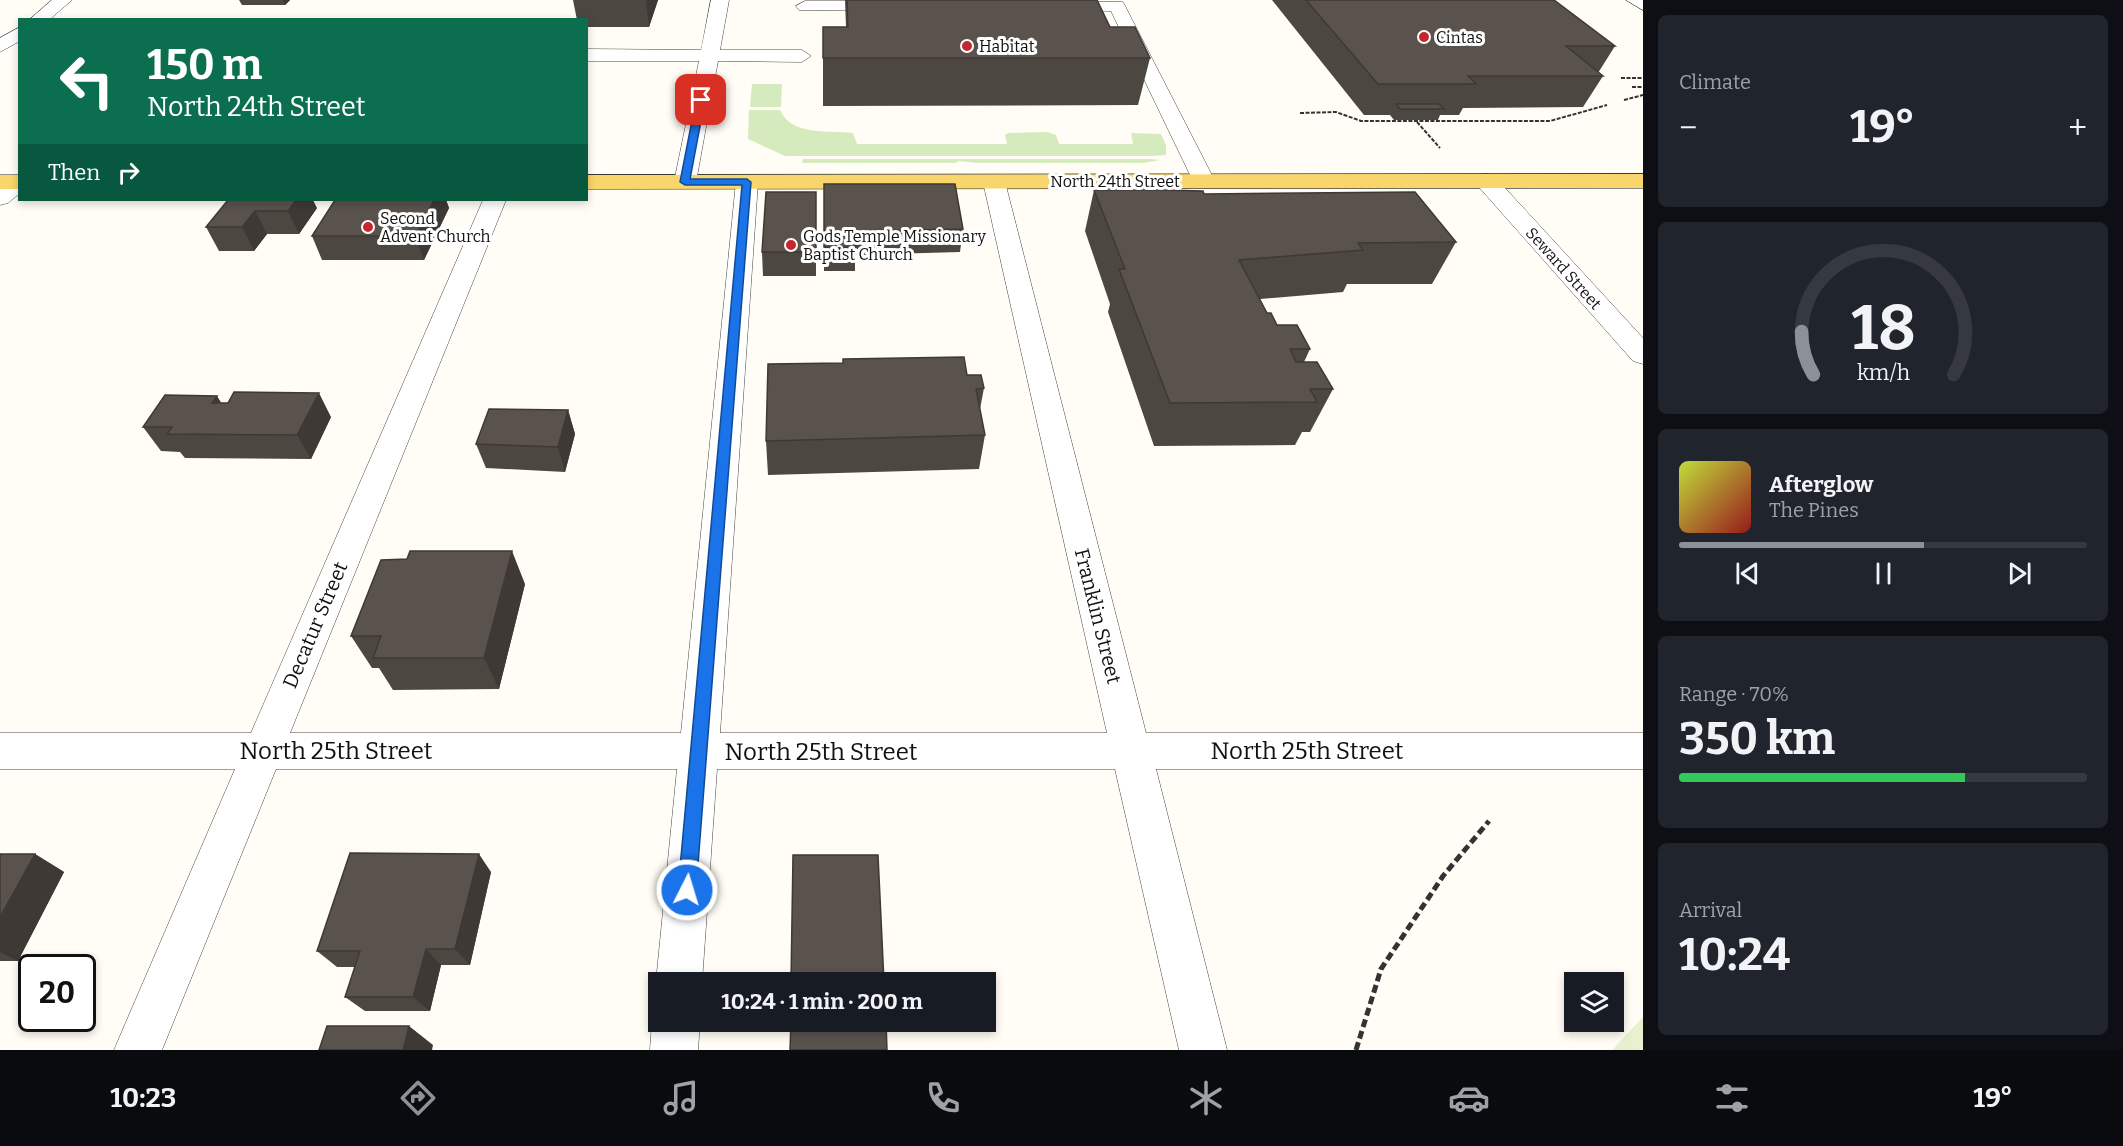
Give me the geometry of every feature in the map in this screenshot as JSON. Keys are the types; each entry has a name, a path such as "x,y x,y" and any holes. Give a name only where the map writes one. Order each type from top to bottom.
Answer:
{"main road":[{"name":"North 24th Street","path":"588,182 1643,181"}],"street":[{"path":"40,18 63,0"},
{"path":"685,182 720,0"},
{"path":"1635,0 1643,5"},
{"path":"805,6 913,6"},
{"path":"1045,6 1117,6 1204,181"},
{"path":"0,46 18,33"},
{"path":"0,54 18,54"},
{"path":"588,55 802,56"},
{"name":"Seward Street","path":"1486,181 1643,355"},
{"path":"0,198 12,182"},
{"path":"680,972 747,182"},
{"name":"Franklin Street","path":"994,182 1203,1050"},
{"name":"Decatur Street","path":"138,1050 494,201"},
{"name":"North 25th Street","path":"0,751 1643,751"},
{"path":"674,1050 675,1032"}],"path":[{"path":"1621,78 1643,78"},
{"path":"1632,87 1643,87"},
{"path":"1624,100 1643,95"},
{"path":"1300,113 1336,112 1361,121 1550,121 1607,105"},
{"path":"1411,115 1442,150"},
{"path":"1356,1050 1381,969 1443,876 1489,821"}],"green space":[{"path":"752,84 782,84 781,107 750,107"},
{"path":"749,110 780,110 793,125 823,132 853,133 857,144 1007,144 1005,135 1008,133 1047,132 1056,135 1059,144 1133,144 1131,133 1161,134 1166,145 1166,155 785,156 748,139"},
{"path":"803,159 1160,160 1143,163 977,163 959,161 955,163 802,163"},
{"path":"1643,1017 1643,1050 1613,1050 1614,1048"}],"building":[{"path":"847,0 1097,0 1110,27 1135,27 1150,58 823,58 823,27 848,27"},
{"name":"Cintas","path":"1306,0 1554,0 1615,46 1566,46 1603,76 1468,76 1476,84 1378,84"},
{"path":"1396,104 1439,104 1444,109 1400,109"},
{"path":"824,184 955,184 963,229 855,231 856,247 824,247"},
{"path":"1094,190 1203,191 1204,194 1415,192 1456,242 1358,243 1363,250 1239,260 1267,313 1271,313 1277,325 1297,325 1310,349 1290,349 1296,362 1317,362 1333,389 1310,389 1317,402 1170,403 1119,269 1125,269"},
{"path":"766,192 816,192 816,252 762,252"},
{"path":"227,201 295,201 288,211 255,211 242,227 206,227"},
{"path":"334,201 433,201 415,236 312,236"},
{"path":"964,357 967,375 981,375 984,388 976,389 985,435 766,441 768,364 843,363 843,359"},
{"path":"234,392 319,393 297,435 167,434 172,427 143,427 165,395 217,396 212,403 228,403"},
{"path":"489,409 568,410 558,447 476,444"},
{"path":"410,551 512,551 484,658 373,658 381,636 351,636 381,560 407,559"},
{"path":"350,853 479,854 455,949 426,949 413,997 345,997 360,951 317,951"},
{"path":"0,854 35,854 0,917"},
{"path":"793,855 878,855 884,972 791,972"},
{"path":"327,1026 409,1026 403,1050 319,1050"},
{"path":"791,1032 886,1032 887,1050 790,1050"}],"place":[{"name":"Cintas","path":"1424,37"},
{"name":"Habitat","path":"967,46"},
{"name":"Second Advent Church","path":"368,227"},
{"name":"Gods Temple Missionary Baptist Church","path":"791,245"}],"route":[{"path":"687,890 747,182 685,182 701,100"}]}
